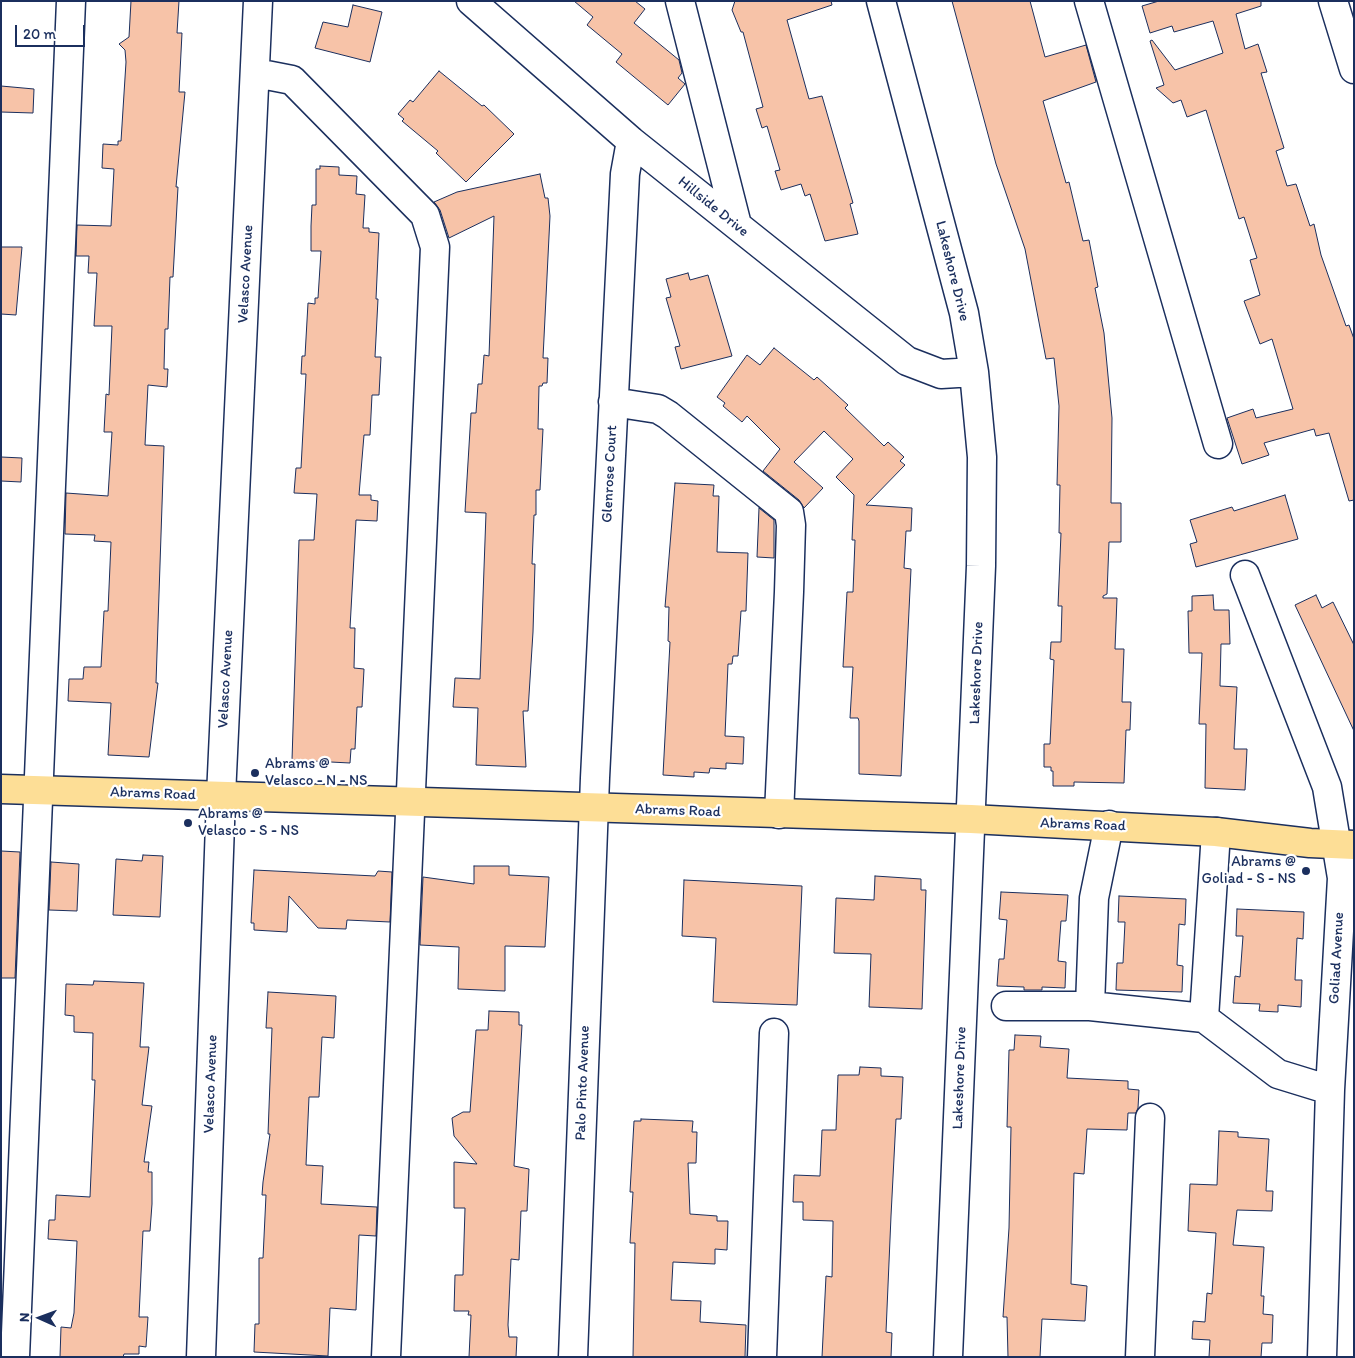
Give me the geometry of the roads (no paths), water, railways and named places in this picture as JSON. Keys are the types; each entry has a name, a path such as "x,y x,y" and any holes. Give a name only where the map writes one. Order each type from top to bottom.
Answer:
{"main road":[{"name":"Abrams Road","path":"1,789 593,809 970,819 1216,832 1346,845"}],"street":[{"path":"14,1357 71,1"},
{"name":"Velasco Avenue","path":"201,1357 221,796 258,1"},
{"name":"Hillside Drive","path":"471,1 631,141 906,361 941,374 974,372"},
{"path":"680,1 737,225"},
{"name":"Lakeshore Drive","path":"881,1 964,313 974,372 982,457 981,556 948,1357"},
{"path":"1088,1 1218,444"},
{"path":"1333,1 1354,69"},
{"path":"256,73 292,80 425,215 435,247 386,1357"},
{"name":"Glenrose Court","path":"593,809 625,174 631,141"},
{"path":"613,402 658,409 668,415 789,512 791,525 789,592 779,814"},
{"name":"Goliad Avenue","path":"1245,575 1328,788 1346,845 1342,878 1345,982 1330,1090 1322,1357"},
{"name":"Palo Pinto Avenue","path":"573,1357 593,809"},
{"path":"1090,1006 1094,898 1109,825"},
{"path":"1204,1018 1216,832"},
{"path":"1006,1006 1090,1006 1204,1018 1273,1071 1288,1078 1330,1090"},
{"path":"762,1357 774,1033"},
{"path":"1140,1357 1150,1118"}],"place":[{"name":"Abrams @ Velasco - N - NS","path":"255,773"},
{"name":"Abrams @ Velasco - S - NS","path":"188,823"},
{"name":"Abrams @ Goliad - S - NS","path":"1306,871"}]}
